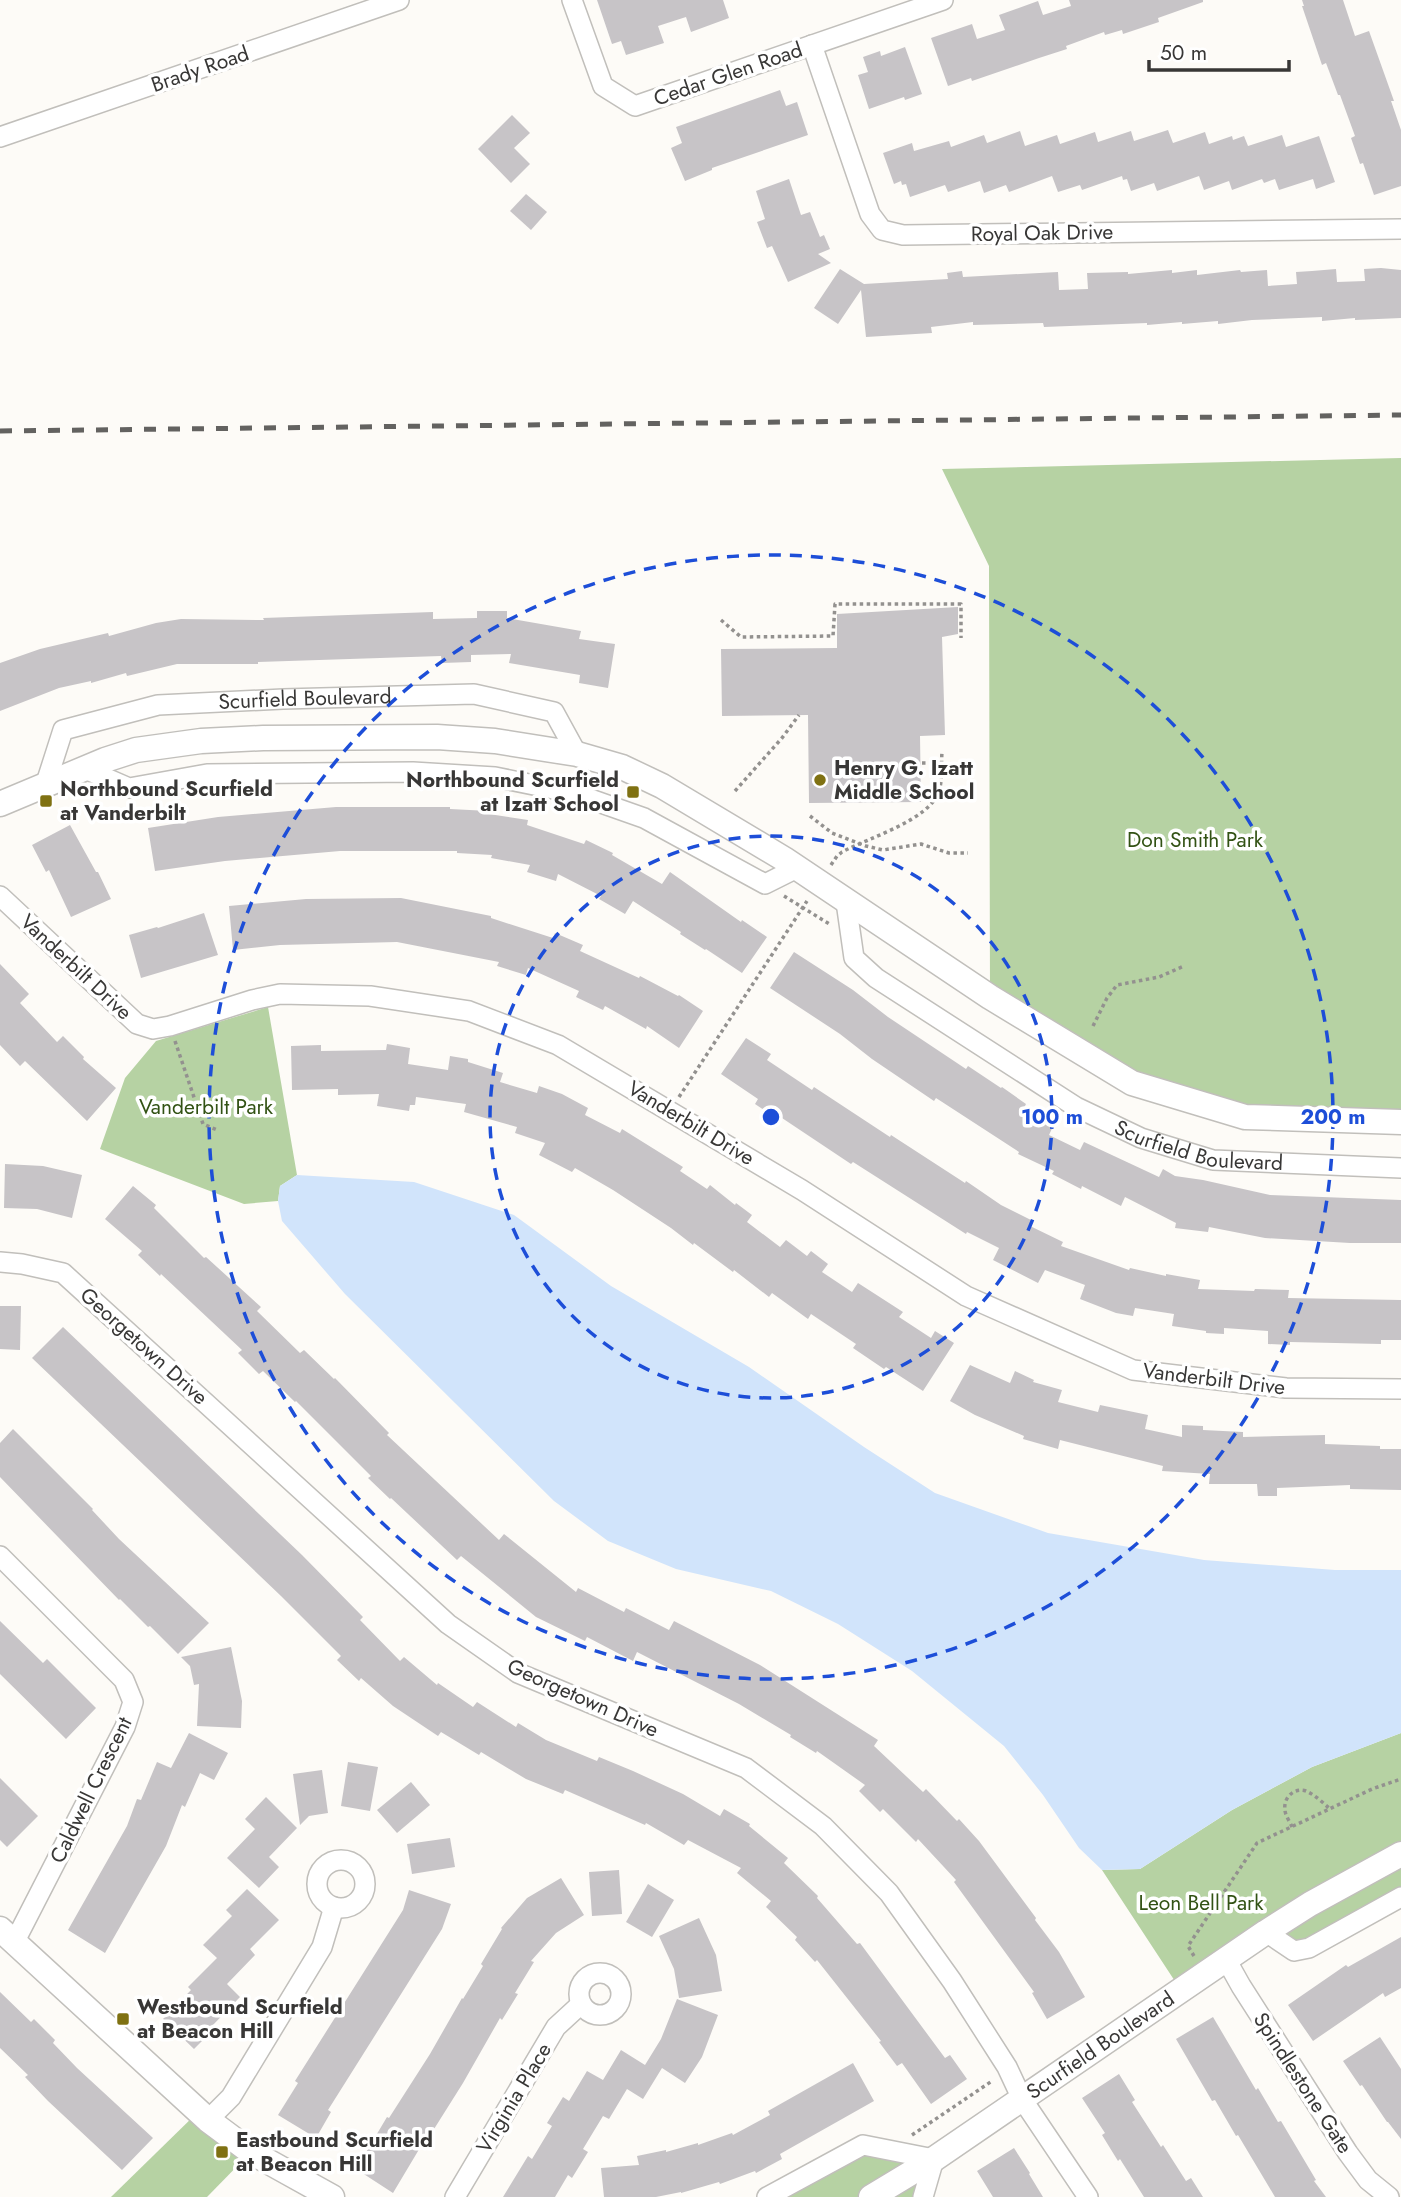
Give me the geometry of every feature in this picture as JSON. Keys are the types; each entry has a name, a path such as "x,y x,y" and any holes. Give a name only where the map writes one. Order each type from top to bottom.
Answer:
{"street":[{"name":"Brady Road","path":"0,137 399,0"},
{"name":"Cedar Glen Road","path":"572,0 603,86 635,106 943,0"},
{"name":"Royal Oak Drive","path":"812,45 870,214 882,230 903,235 1401,229"},
{"name":"Scurfield Boulevard","path":"46,783 63,730 158,705 283,698 474,694 555,712 577,754"},
{"name":"Scurfield Boulevard","path":"0,804 83,768 136,750 201,741 437,737 495,741 577,754 622,767 662,786 797,868 990,997 1132,1083 1245,1117 1401,1122"},
{"path":"83,768 129,788 207,774 413,772 495,777 573,793 644,818 765,884 797,868"},
{"name":"Vanderbilt Drive","path":"0,896 137,1024 153,1029 170,1026 252,1000 280,995 370,996 469,1011 558,1045 802,1190 966,1296 1133,1370 1286,1388 1401,1389"},
{"name":"Scurfield Boulevard","path":"846,902 854,958 876,978 1076,1107 1141,1138 1213,1160 1401,1168"},
{"name":"Georgetown Drive","path":"0,1262 64,1273 448,1624 518,1674 746,1768 823,1826 889,1893 959,1992 1007,2067 1022,2099 1088,2197"},
{"name":"Caldwell Crescent","path":"0,1556 124,1680 133,1702 125,1727 7,1936"},
{"name":"Scurfield Boulevard","path":"871,2197 934,2160 1266,1932 1310,1904 1401,1854"},
{"path":"1266,1932 1294,1951 1309,1948 1401,1898"},
{"path":"208,2120 231,2097 322,1947 334,1907"},
{"path":"7,1936 208,2120 251,2152 332,2197"},
{"name":"Spindlestone Gate","path":"1227,1961 1348,2153 1368,2180 1389,2197"},
{"name":"Virginia Place","path":"455,2197 556,2027 581,2004"},
{"path":"767,2197 863,2145 934,2160 923,2197"}],"path":[{"path":"721,620 741,637 833,636 835,604 961,604 961,638"},
{"path":"735,791 799,715"},
{"path":"670,1110 837,856 905,822 935,801 940,789 942,752"},
{"path":"922,763 942,762"},
{"path":"810,816 832,833 883,850 921,844 949,853 968,853"},
{"path":"765,884 851,938"},
{"path":"1093,1026 1117,985 1159,978 1184,966"},
{"path":"170,1026 203,1124 218,1129"},
{"path":"1188,1946 1257,1843 1371,1789 1401,1779"},
{"path":"1292,1826 1285,1810 1287,1798 1294,1791 1302,1790 1313,1795 1330,1808"},
{"path":"890,2150 1000,2076"}],"green space":[{"name":"Don Smith Park","path":"1401,458 1401,1122 1245,1117 1132,1083 990,997 989,566 942,469"},
{"name":"Vanderbilt Park","path":"268,1007 297,1175 280,1186 278,1201 244,1204 100,1149 125,1078 156,1041"},
{"name":"Leon Bell Park","path":"1401,1733 1401,1897 1309,1948 1266,1932 1184,1995 1102,1870 1140,1869 1232,1810 1312,1767"},
{"path":"199,2111 251,2152 207,2197 111,2197"},
{"path":"863,2145 934,2160 923,2197 767,2197"}],"water":[{"path":"297,1175 414,1182 514,1215 611,1286 749,1367 935,1493 1048,1533 1204,1560 1335,1570 1401,1570 1401,1733 1312,1767 1232,1810 1140,1869 1102,1870 1079,1848 1043,1795 1004,1746 912,1671 838,1624 771,1591 676,1569 608,1541 554,1501 345,1294 282,1221 278,1201 280,1186"}],"building":[{"path":"597,0 723,0 729,18 691,32 686,17 658,26 664,43 626,55 621,41 612,44"},
{"path":"1069,0 1203,2 1158,18 1159,22 1123,34 1122,30 1105,35 1104,32 1066,46 1067,49 972,81 971,78 948,86 931,38 972,24 977,39 1005,30 999,15 1038,1 1043,15 1071,6"},
{"path":"1302,0 1343,0 1355,36 1369,31 1394,101 1391,101 1401,130 1401,186 1374,195 1351,138 1355,136 1340,95 1326,63 1322,65"},
{"path":"905,47 922,94 869,109 858,75 868,72 863,57 880,51 881,56"},
{"path":"780,90 786,106 797,102 808,135 712,168 685,181 671,148 682,143 676,127"},
{"path":"512,115 530,133 514,148 530,164 511,183 478,149"},
{"path":"1168,130 1173,143 1205,132 1209,144 1232,136 1233,140 1244,136 1248,146 1282,135 1286,147 1319,136 1335,182 1316,189 1313,179 1279,190 1275,179 1264,183 1262,179 1232,190 1229,181 1204,190 1199,176 1157,191 1154,183 1131,191 1127,179 1123,180 1122,176 1082,190 1080,185 1058,192 1052,176 1009,192 1006,185 984,193 980,181 948,192 945,185 910,197 906,184 902,185 901,181 894,184 883,153 912,143 914,151 949,141 951,147 984,135 987,143 1020,131 1025,146 1057,135 1060,144 1095,132 1098,142 1131,131 1134,141"},
{"path":"789,179 801,215 810,212 820,237 824,235 830,249 818,254 831,263 788,282 772,246 767,248 757,222 765,219 756,191"},
{"path":"526,194 547,212 531,230 510,211"},
{"path":"840,269 864,284 948,279 947,273 962,271 963,277 1058,272 1059,290 1088,289 1087,273 1128,274 1172,270 1172,273 1197,270 1197,275 1267,270 1268,286 1297,284 1296,272 1336,269 1337,282 1365,281 1364,269 1401,270 1401,318 1322,321 1322,317 1218,324 1218,321 1044,327 1043,323 973,325 973,322 931,327 932,333 866,337 861,290 838,324 814,308"},
{"name":"Henry G. Izatt Middle School","path":"958,607 958,634 942,637 945,735 920,736 921,802 809,803 808,715 722,716 721,649 837,648 837,614"},
{"path":"477,611 507,611 507,618 581,631 579,639 615,644 608,688 579,683 580,675 509,663 511,654 471,655 471,662 442,663 441,656 258,664 177,664 59,688 0,711 0,663 40,649 108,633 109,636 181,619 264,620 263,618 433,612 433,619 477,618"},
{"path":"336,807 450,807 489,811 489,814 528,820 527,825 584,844 586,840 613,853 612,855 662,884 670,872 767,937 742,973 633,901 625,914 599,899 601,896 558,874 556,881 527,872 530,865 491,858 492,855 457,851 340,851 225,861 155,871 148,828 218,817"},
{"path":"70,825 111,899 71,917 49,870 46,872 32,845"},
{"path":"401,898 491,916 553,938 555,933 583,945 580,951 679,995 703,1011 679,1048 647,1026 646,1029 605,1006 603,1010 576,997 579,991 528,968 526,975 497,966 499,962 397,942 280,945 233,950 229,906 306,899"},
{"path":"204,913 218,955 141,978 129,935"},
{"path":"794,952 966,1069 968,1066 1002,1087 1026,1104 1024,1108 1055,1122 1049,1135 1080,1150 1084,1142 1159,1177 1163,1169 1175,1176 1270,1195 1401,1200 1401,1243 1265,1238 1209,1227 1208,1232 1175,1228 1176,1223 1125,1197 1121,1206 1082,1186 1081,1189 1052,1174 1054,1171 1018,1154 1019,1152 936,1098 934,1101 770,988"},
{"path":"0,964 29,994 20,1003 57,1042 63,1036 83,1059 116,1088 87,1121 25,1061 20,1066 0,1045"},
{"path":"746,1038 771,1054 767,1060 812,1090 814,1087 965,1183 966,1181 1001,1205 1033,1221 1030,1226 1063,1242 1061,1246 1129,1270 1130,1268 1200,1280 1198,1289 1289,1290 1288,1298 1401,1300 1401,1340 1381,1340 1381,1344 1268,1344 1268,1331 1224,1328 1224,1334 1206,1333 1172,1326 1174,1314 1135,1308 1133,1316 1116,1313 1080,1299 1085,1285 1045,1270 1038,1283 993,1260 999,1248 967,1232 966,1234 853,1162 851,1164 782,1118 780,1121 755,1104 758,1099 721,1074"},
{"path":"387,1044 410,1048 408,1064 448,1070 450,1056 468,1059 468,1062 503,1073 500,1082 537,1093 539,1086 562,1094 588,1108 585,1115 620,1133 622,1129 683,1167 680,1171 707,1189 710,1185 735,1205 736,1203 752,1215 747,1222 780,1247 786,1240 807,1256 811,1251 828,1264 822,1272 852,1292 858,1283 903,1312 899,1317 931,1338 935,1331 954,1343 923,1391 853,1348 856,1344 811,1314 808,1319 772,1293 769,1297 734,1270 733,1272 613,1190 575,1168 572,1172 539,1155 545,1143 515,1133 517,1127 464,1112 466,1104 416,1097 415,1105 410,1105 409,1111 377,1106 379,1094 338,1095 338,1089 292,1090 291,1046 321,1045 321,1051 386,1050"},
{"path":"5,1164 43,1166 82,1175 72,1218 37,1209 4,1208"},
{"path":"133,1186 156,1205 154,1208 204,1258 261,1307 257,1311 300,1353 304,1350 335,1378 389,1433 387,1435 499,1540 504,1534 576,1592 578,1588 624,1612 626,1608 669,1630 674,1621 760,1665 878,1740 874,1746 923,1792 926,1789 979,1841 1036,1918 1085,1997 1047,2019 1032,1993 1034,1992 954,1882 956,1880 918,1839 916,1842 883,1809 880,1812 859,1791 865,1785 817,1751 816,1753 739,1704 637,1652 633,1661 587,1637 585,1641 536,1617 461,1556 457,1560 368,1478 371,1476 296,1401 263,1371 259,1374 238,1353 242,1350 138,1255 142,1251 105,1219"},
{"path":"0,1306 21,1306 20,1350 0,1349"},
{"path":"63,1327 302,1555 363,1617 360,1620 400,1661 404,1657 437,1685 438,1683 473,1707 477,1702 516,1727 518,1723 546,1740 597,1761 599,1757 683,1794 720,1816 724,1809 750,1824 749,1826 788,1858 784,1863 818,1896 857,1944 860,1943 945,2058 950,2055 967,2079 931,2104 902,2063 897,2066 879,2042 881,2041 817,1960 815,1962 795,1940 797,1937 766,1907 771,1901 737,1873 741,1868 688,1840 684,1845 646,1823 645,1825 565,1790 563,1794 526,1779 441,1732 438,1736 393,1706 361,1678 359,1681 337,1660 341,1656 281,1596 32,1358"},
{"path":"970,1365 1010,1383 1015,1371 1034,1380 1033,1382 1062,1390 1058,1402 1098,1412 1100,1405 1148,1415 1145,1429 1182,1437 1182,1425 1203,1426 1203,1430 1243,1432 1243,1437 1325,1435 1325,1444 1401,1449 1401,1490 1350,1489 1350,1485 1277,1488 1277,1496 1258,1496 1257,1484 1209,1484 1210,1474 1162,1471 1163,1466 1060,1440 1058,1449 1023,1439 1024,1436 950,1401"},
{"path":"13,1429 119,1539 209,1623 178,1654 119,1600 0,1477 0,1443"},
{"path":"0,1621 43,1663 47,1659 96,1708 66,1739 0,1674"},
{"path":"231,1647 242,1701 241,1728 197,1726 199,1684 194,1685 190,1666 181,1657"},
{"path":"189,1733 228,1753 214,1780 200,1773 185,1807 182,1805 166,1846 105,1953 68,1930 127,1826 137,1799 141,1800 157,1762 171,1768"},
{"path":"348,1762 378,1767 370,1811 341,1806"},
{"path":"322,1770 328,1813 309,1816 300,1825 293,1774"},
{"path":"0,1778 38,1816 7,1847 0,1840"},
{"path":"411,1782 430,1805 397,1833 377,1810"},
{"path":"266,1797 297,1828 269,1857 279,1867 259,1888 227,1858 255,1829 245,1819"},
{"path":"450,1838 455,1867 412,1874 407,1844"},
{"path":"619,1870 622,1914 592,1916 589,1872"},
{"path":"561,1878 584,1915 556,1933 531,1961 534,1962 515,1993 518,1994 502,2020 500,2018 463,2083 393,2193 356,2169 483,1966 481,1964 501,1928 527,1898"},
{"path":"648,1884 674,1900 652,1937 626,1922"},
{"path":"247,1889 279,1920 250,1949 255,1955 227,1984 240,1997 194,2049 163,2019 191,1990 188,1987 217,1958 203,1945 232,1916 226,1910"},
{"path":"409,1890 451,1904 442,1929 328,2110 331,2112 316,2138 278,2115 298,2083 295,2081 403,1910"},
{"path":"699,1918 716,1955 722,1991 679,1998 674,1969 659,1936"},
{"path":"1401,1937 1401,1988 1385,1997 1383,1993 1313,2041 1288,2005 1346,1965 1348,1967"},
{"path":"0,1992 31,2022 34,2019 77,2068 153,2138 122,2170 48,2101 25,2077 28,2075 0,2048"},
{"path":"677,1999 718,2015 702,2057 685,2083 662,2068 643,2099 627,2089 609,2119 603,2116 583,2149 588,2152 572,2178 568,2175 555,2197 503,2197 528,2156 532,2159 552,2126 547,2123 563,2097 569,2101 587,2071 603,2080 621,2050 645,2065 661,2039"},
{"path":"1213,2017 1256,2090 1258,2088 1278,2122 1281,2121 1316,2180 1314,2181 1326,2197 1275,2197 1238,2135 1236,2136 1215,2100 1212,2101 1176,2039"},
{"path":"1380,2037 1401,2069 1401,2139 1343,2061"},
{"path":"853,2063 874,2101 780,2154 782,2159 756,2173 755,2171 720,2184 719,2182 656,2197 604,2197 601,2168 639,2165 637,2156 698,2145 732,2133 733,2135 770,2115 768,2111"},
{"path":"1119,2074 1135,2100 1132,2102 1161,2147 1163,2145 1186,2181 1191,2178 1203,2197 1144,2197 1120,2159 1118,2161 1102,2135 1105,2133 1082,2098"},
{"path":"1014,2148 1043,2197 993,2197 977,2171"}],"railway":[{"path":"0,431 1401,415"}],"place":[{"name":"Henry G. Izatt Middle School","path":"820,780"},
{"name":"Northbound Scurfield at Izatt School","path":"633,792"},
{"name":"Northbound Scurfield at Vanderbilt","path":"46,801"},
{"name":"Westbound Scurfield at Beacon Hill","path":"123,2019"},
{"name":"Eastbound Scurfield at Beacon Hill","path":"222,2152"}]}
